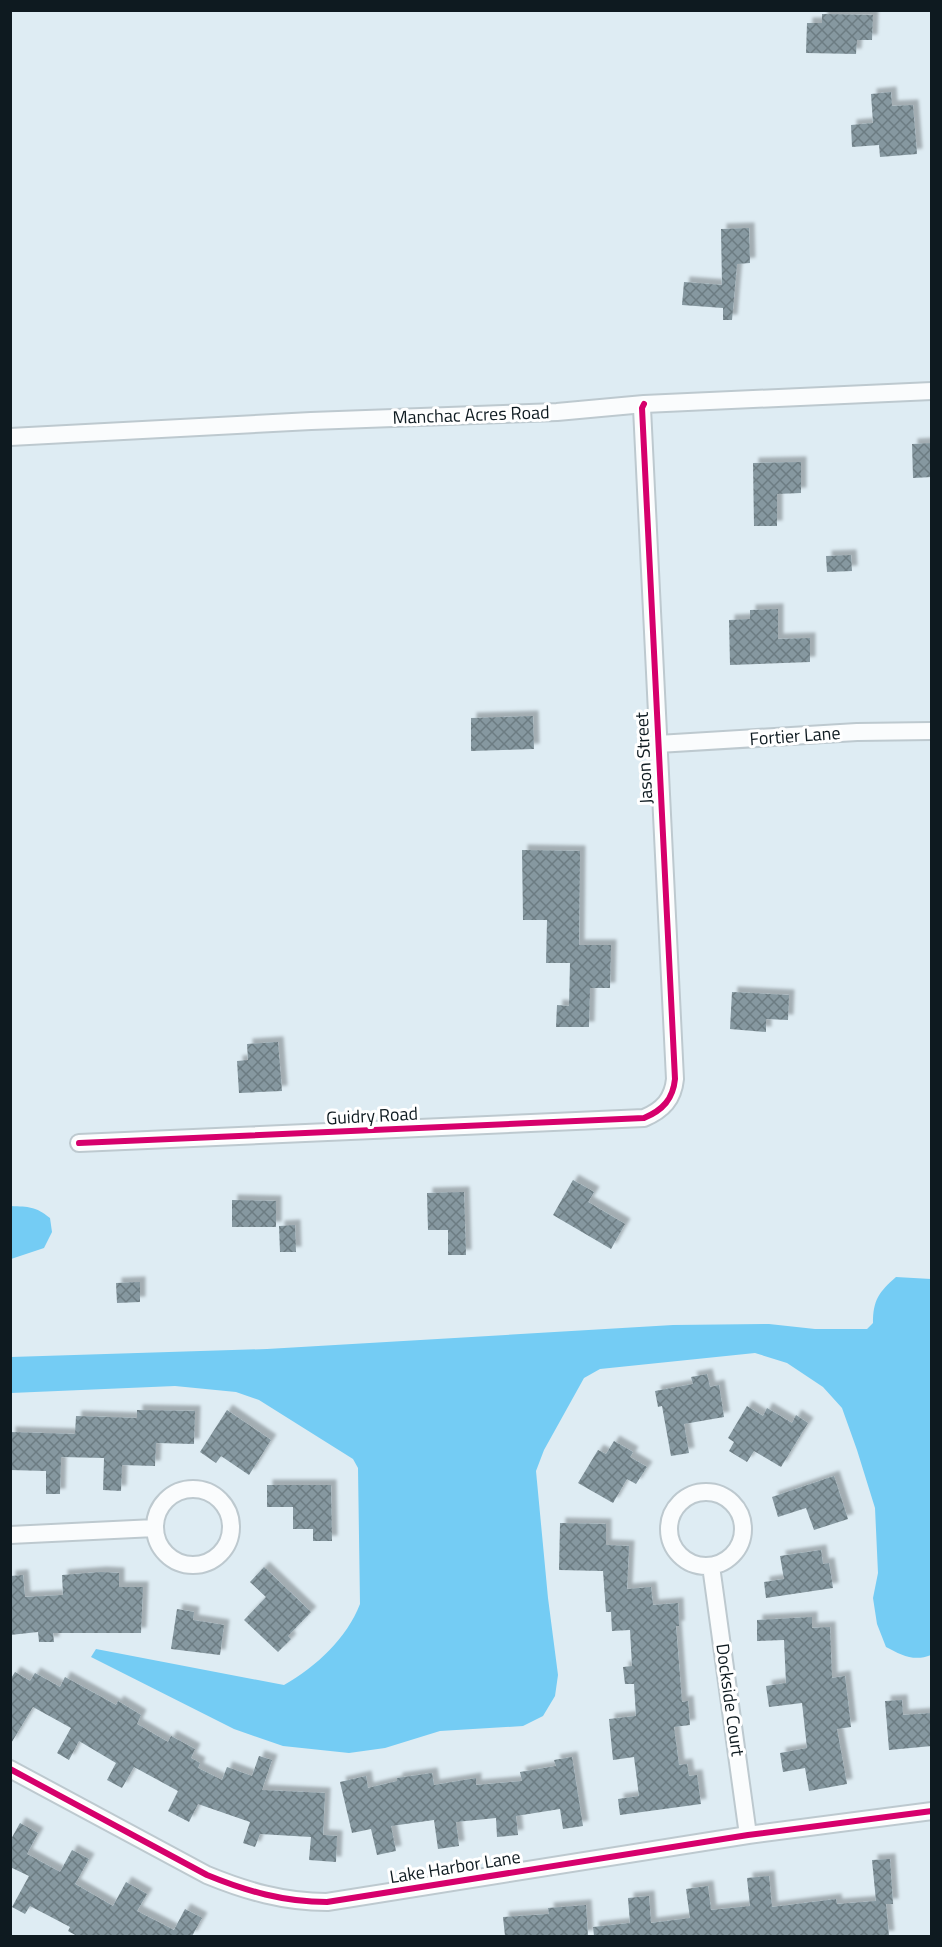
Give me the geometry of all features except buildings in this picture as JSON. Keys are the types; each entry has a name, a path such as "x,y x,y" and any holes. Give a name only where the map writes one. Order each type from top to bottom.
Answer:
{"street":[{"name":"Manchac Acres Road","path":"10,437 311,421 557,412 644,404 932,391"},
{"name":"Jason Street","path":"644,404 642,420 675,1079 670,1099 664,1107"},
{"name":"Fortier Lane","path":"658,744 857,732 932,730"},
{"name":"Guidry Road","path":"79,1143 644,1118 664,1107"},
{"path":"194,1489 206,1491 217,1497 225,1506 230,1517 231,1529 228,1542 216,1556 198,1564 186,1564 174,1560 164,1551 157,1540 155,1528 162,1504 182,1490 194,1489"},
{"path":"711,1491 723,1495 740,1511 743,1535 732,1556 723,1563 711,1566 687,1561 677,1552 671,1541 669,1529 671,1516 677,1505 687,1497 699,1492 711,1491"},
{"path":"10,1535 155,1528"},
{"name":"Dockside Court","path":"711,1566 748,1835"},
{"name":"Lake Harbor Lane","path":"10,1769 207,1875 238,1888 300,1902 327,1902 748,1835 932,1811"}],"water":[{"path":"11,1206 32,1208 50,1218 52,1232 44,1248 11,1259"},
{"path":"896,1277 931,1279 931,1655 913,1658 886,1647 877,1624 873,1598 878,1573 875,1508 842,1408 823,1387 787,1363 755,1353 600,1369 584,1378 544,1450 536,1471 558,1675 555,1696 543,1716 523,1726 440,1731 385,1748 349,1753 283,1746 234,1729 91,1657 96,1649 284,1685 308,1670 339,1640 360,1604 358,1468 353,1459 259,1400 236,1392 175,1386 11,1393 11,1357 267,1349 673,1325 769,1324 815,1329 867,1329 873,1323 874,1308 878,1297"}],"cycle path":[{"path":"79,1143 644,1118 666,1103 675,1079 642,408 644,404"},
{"path":"10,1769 207,1875 266,1894 296,1900 327,1902 748,1835 932,1811"}]}
